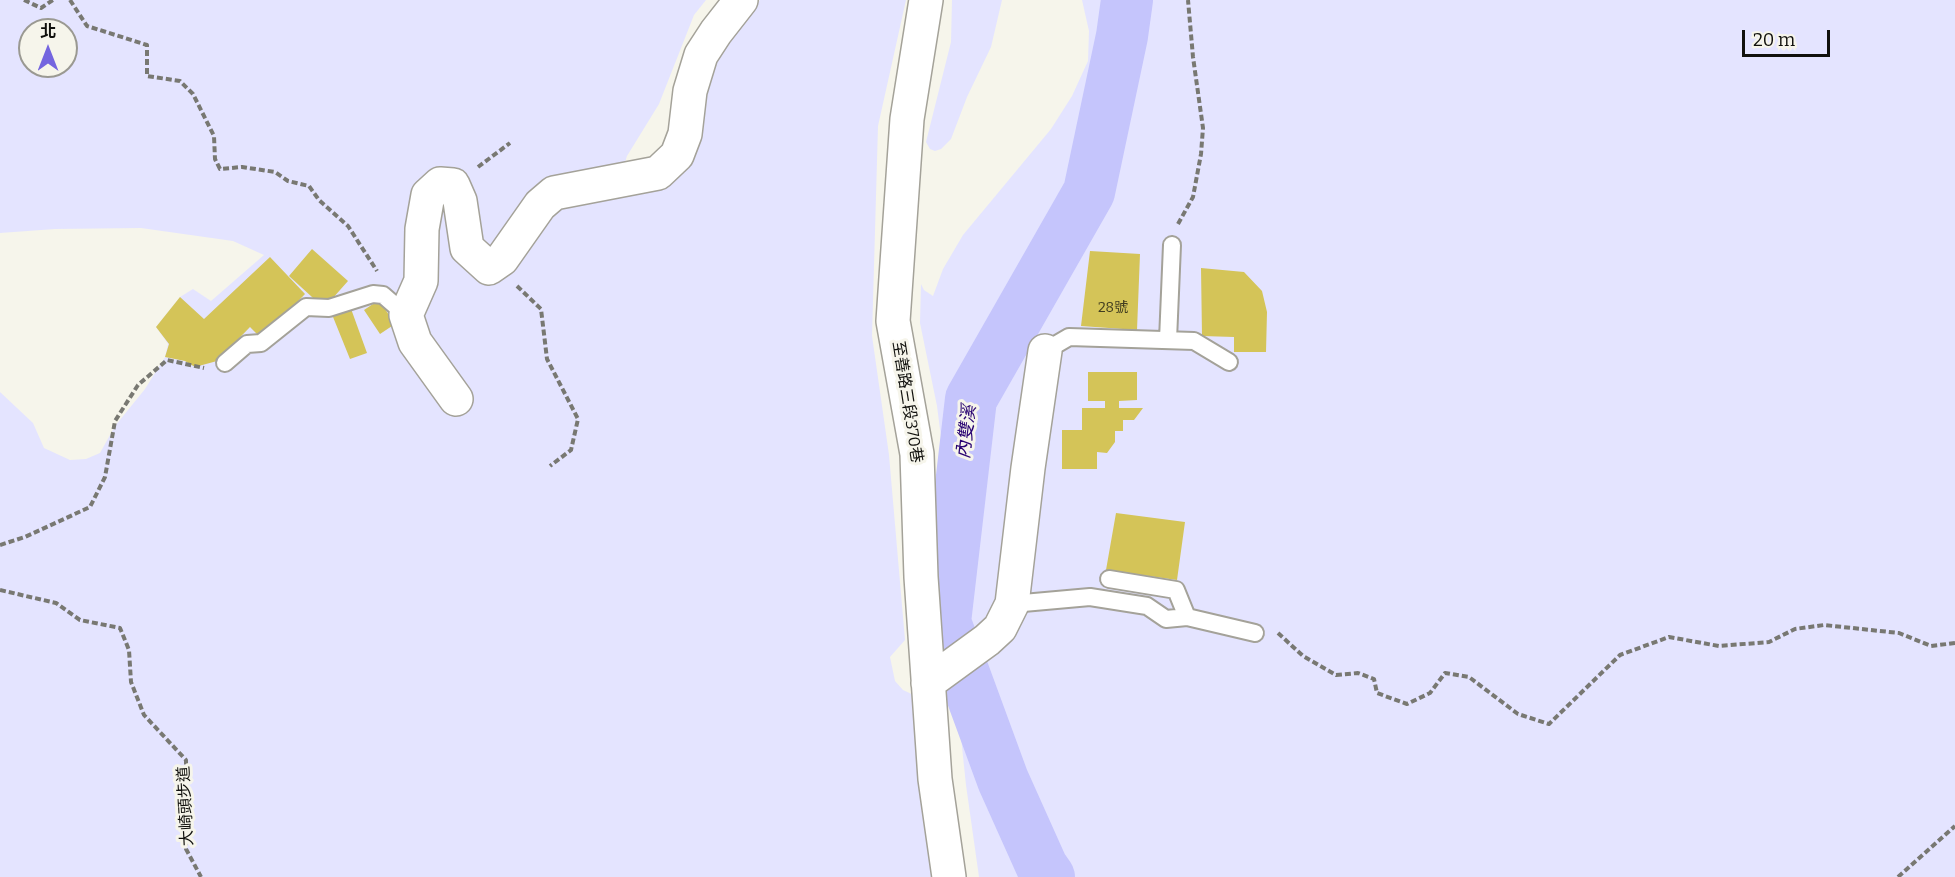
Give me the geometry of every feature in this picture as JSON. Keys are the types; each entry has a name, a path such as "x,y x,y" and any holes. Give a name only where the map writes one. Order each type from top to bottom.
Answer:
{"street":[{"path":"456,399 415,342 395,305 421,281 422,229 428,195 440,184 453,185 460,201 467,248 489,268 502,259 540,205 554,193 658,173 677,155 685,134 690,91 701,55 741,0"},
{"name":"至善路三段370巷","path":"926,0 907,119 893,321 917,454 921,577 935,779 950,877"},
{"path":"928,683 1000,628 1012,604 1045,351"}],"lane":[{"path":"1168,340 1172,245"},
{"path":"225,363 247,344 261,343 306,307 329,308 373,294 395,305"},
{"path":"1045,351 1069,337 1194,341 1229,362"},
{"path":"1108,579 1176,590 1187,617"},
{"path":"1012,604 1090,597 1147,606 1166,619 1187,617 1255,633"}],"path":[{"path":"24,0 41,8 53,0"},
{"path":"69,0 87,26 147,45 147,76 180,81 193,94 214,136 215,159 220,169 242,167 275,172 288,181 309,186 319,200 348,225 375,267 395,305"},
{"path":"1172,245 1173,231 1193,197 1203,128 1188,0"},
{"path":"453,185 510,143"},
{"path":"502,259 519,290 541,309 547,359 578,419 571,450 549,466"},
{"path":"0,545 25,537 90,507 105,477 115,421 138,385 167,360 201,369"},
{"name":"大崎頭步道","path":"0,590 56,603 80,620 120,628 129,650 131,682 144,715 186,760 186,849 201,877"},
{"path":"1255,633 1273,629 1303,656 1335,675 1358,673 1374,679 1377,693 1407,704 1430,693 1445,673 1469,677 1518,714 1549,724 1620,655 1669,637 1719,646 1768,642 1795,629 1824,626 1899,633 1931,645 1955,644"},
{"path":"1898,877 1955,826"}],"shaded area":[{"path":"0,0 706,0 694,15 659,104 627,156 620,178 639,193 704,91 719,54 760,0 906,0 878,126 872,336 889,455 905,640 890,657 895,681 903,690 918,697 933,877 0,877 0,392 33,423 44,448 70,460 86,459 100,453 115,426 145,389 165,357 168,344 156,327 180,297 193,289 211,301 264,255 233,241 141,228 55,229 0,233"},
{"path":"952,0 1002,0 991,47 967,97 951,139 941,149 935,151 930,149 926,142 951,42"},
{"path":"1082,0 1955,0 1955,877 979,877 955,680 943,614 942,547 946,476 937,406 920,323 921,284 924,290 933,296 943,269 963,235 1051,129 1072,96 1088,61 1089,31"}],"building":[{"path":"312,249 348,281 324,308 289,276"},
{"path":"1090,251 1140,254 1137,330 1081,326"},
{"path":"270,257 305,294 262,339 250,327 217,361 195,367 185,361 165,357 169,344 156,327 180,297 204,319"},
{"path":"1201,268 1244,272 1262,291 1267,312 1266,352 1234,352 1234,337 1202,336"},
{"path":"379,300 395,324 380,334 364,310"},
{"path":"350,306 367,353 350,359 331,312"},
{"path":"1088,372 1137,372 1137,400 1119,401 1119,408 1143,408 1134,420 1123,420 1123,431 1115,431 1115,442 1107,453 1097,452 1097,469 1062,469 1062,430 1082,430 1082,408 1105,408 1105,401 1088,401"},
{"path":"1116,513 1185,522 1177,580 1106,570"}],"waterway":[{"name":"內雙溪","path":"1049,877 1042,867 1003,780 945,622 971,399 1089,192 1122,36 1127,0"}]}
